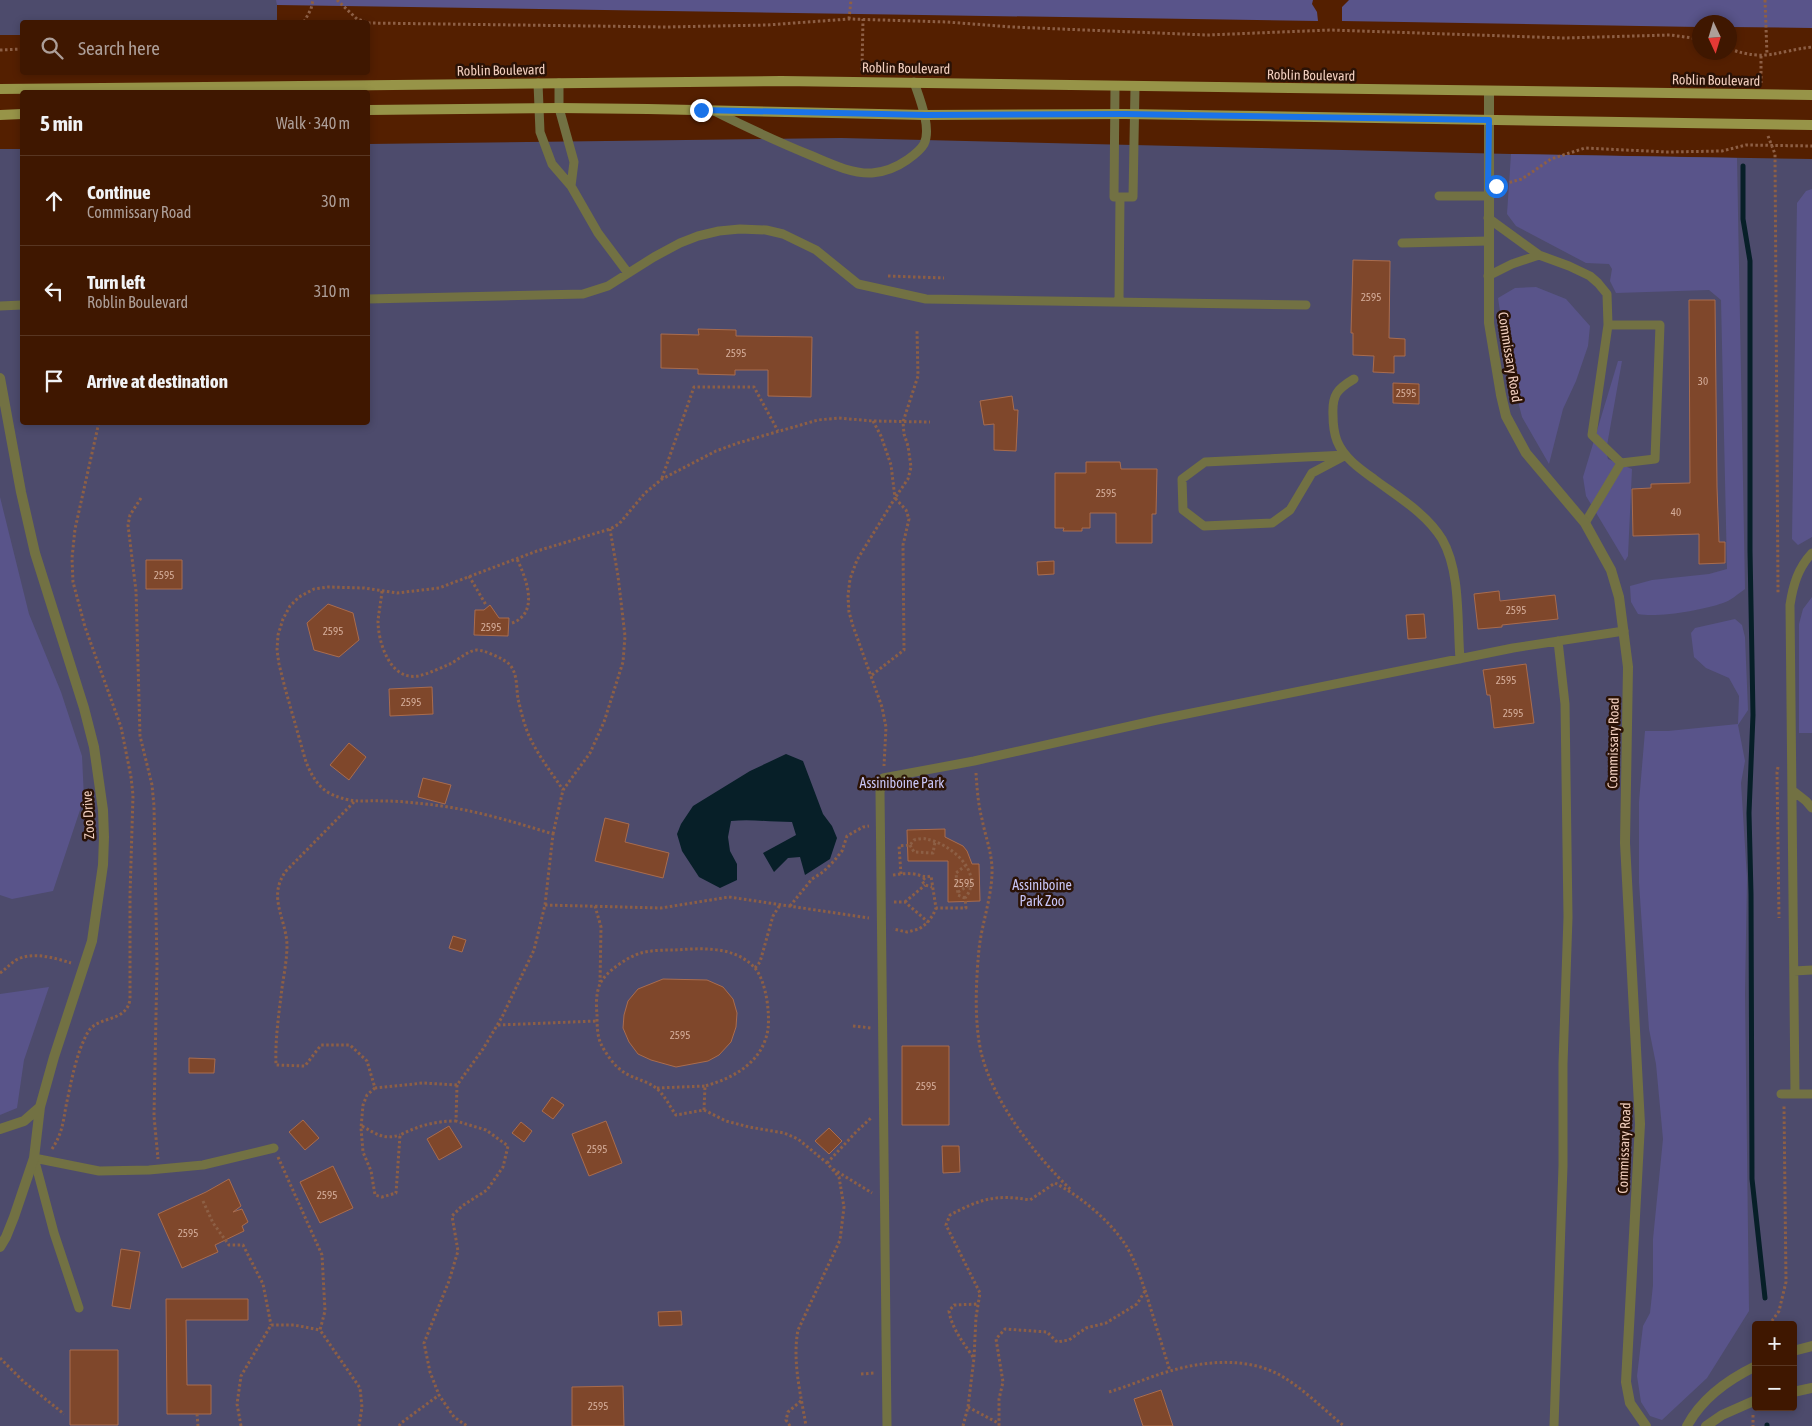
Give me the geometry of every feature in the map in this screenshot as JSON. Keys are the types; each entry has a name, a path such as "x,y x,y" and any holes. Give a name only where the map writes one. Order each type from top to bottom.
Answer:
{"main road":[{"name":"Roblin Boulevard","path":"0,89 782,81 1812,95"},
{"path":"370,110 559,108 925,115 1134,114 1812,125"},
{"path":"0,115 20,114"}],"street":[{"name":"Commissary Road","path":"1489,91 1488,276 1490,332 1496,372 1506,416 1526,453 1585,523 1616,583 1624,631 1628,667 1625,843 1640,1117 1626,1382 1630,1404 1646,1426"},
{"name":"Zoo Drive","path":"0,378 19,484 35,553 84,708 94,747 103,810 103,865 92,941 54,1057 40,1107 34,1158 14,1217 0,1247"},
{"path":"0,1129 24,1121 40,1107"},
{"path":"1797,1350 1812,1346"},
{"path":"1686,1426 1692,1415 1706,1399 1735,1376 1752,1368"},
{"path":"1797,1391 1812,1388"},
{"path":"1706,1426 1722,1415 1752,1402"}],"lane":[{"path":"714,111 755,131 828,162 858,172 872,173 887,170 901,164 916,153 924,143 925,115 914,82"},
{"path":"538,83 540,132 552,164 571,186 598,233 628,274"},
{"path":"559,83 559,108 574,162 571,186"},
{"path":"1115,86 1119,302"},
{"path":"1117,197 1133,197 1135,87"},
{"path":"1439,196 1488,191"},
{"path":"1488,218 1540,255 1569,266 1598,283 1607,294 1608,324 1592,435 1621,463"},
{"path":"370,299 583,294 608,286 661,253 698,236 740,229 766,230 801,241 816,250 858,284 926,299 1306,305"},
{"path":"1402,243 1417,241 1488,241"},
{"path":"1488,276 1512,264 1540,255"},
{"path":"0,306 20,305"},
{"path":"1608,324 1660,326 1655,459 1621,463"},
{"path":"1354,379 1338,390 1334,399 1333,427 1337,441 1357,467 1423,516 1435,529 1442,541 1450,560 1455,583 1460,659"},
{"path":"1346,455 1312,473 1290,510 1272,522 1204,526 1183,510 1182,479 1205,462 1346,455"},
{"path":"1585,523 1621,463"},
{"path":"1795,1094 1790,604 1792,587 1797,575 1812,553"},
{"path":"887,1426 880,923 880,792 883,778 974,761 1157,720 1513,648 1624,631"},
{"path":"1554,1426 1563,1166 1563,1064 1568,917 1565,704 1558,641"},
{"path":"1792,790 1812,808"},
{"path":"1794,971 1812,970"},
{"path":"1781,1094 1812,1094"},
{"path":"79,1308 54,1233 34,1158 99,1171 159,1169 202,1165 274,1148"}],"path":[{"path":"305,20 311,10 313,0"},
{"path":"337,0 361,20"},
{"path":"849,19 850,0"},
{"path":"1765,0 1767,56"},
{"path":"370,23 666,27 768,25 862,19 1207,35 1331,30 1564,38 1670,35 1692,38"},
{"path":"862,19 862,70"},
{"path":"1737,52 1746,55 1767,56 1812,47"},
{"path":"0,50 20,49"},
{"path":"1488,191 1522,178 1551,159 1585,148 1713,152 1746,145 1812,146"},
{"path":"887,276 944,278"},
{"path":"883,778 886,727 872,675 853,626 849,612 848,596 850,579 857,560 908,479 911,467 903,422 918,376 917,331"},
{"path":"662,480 694,387 754,387 778,431"},
{"path":"553,834 480,813 436,805 381,800 354,802 330,794 320,785 306,762 279,664 278,635 290,606 299,596 314,589 328,586 343,586 397,593 439,588 517,558 610,529 619,524 645,493 662,480 738,442 818,420 838,418 930,422"},
{"path":"872,675 904,650 903,546 909,519 906,510 895,498 891,465 881,436 873,421"},
{"path":"141,498 130,515 128,524 136,591 140,736 152,785 154,806 157,966 154,1116 159,1169"},
{"path":"456,1121 458,1085 497,1025 534,950 545,905 553,834 563,790 590,753 604,722 623,662 625,636 610,529"},
{"path":"512,623 518,621 525,613 530,602 526,577 517,558"},
{"path":"469,576 486,605"},
{"path":"382,591 378,623 382,645 389,662 397,671 408,676 418,676 452,663 467,653 477,650 498,656 510,664 516,677 518,697 525,727 532,743 563,790"},
{"path":"974,761 980,809 989,845 992,868 977,971 977,1020 981,1051 987,1072 1006,1108 1043,1159 1125,1244 1145,1290 1170,1371"},
{"path":"354,802 286,871 278,888 277,905 285,932 286,958 277,1024 276,1065 306,1066 322,1045 350,1045 368,1061 375,1088"},
{"path":"789,906 812,879 823,872 834,861 842,851 847,836 863,827 881,823"},
{"path":"900,874 899,846 910,845 914,840 925,838 953,850 966,866 971,884 970,892 965,898 966,908 936,908"},
{"path":"910,845 914,852 933,854 935,842"},
{"path":"965,898 958,895 956,873 966,866"},
{"path":"545,905 661,908 729,897 880,923 907,932 919,929 928,922 936,908 931,876 925,878 917,874 900,874 880,878"},
{"path":"924,885 922,881 925,878"},
{"path":"958,892 971,884"},
{"path":"924,885 932,887"},
{"path":"906,902 924,885"},
{"path":"880,902 906,902 928,922"},
{"path":"755,968 760,962 773,916 780,905"},
{"path":"595,906 601,927 600,984 596,1003 600,1042 611,1060 624,1072 657,1088 705,1086 723,1081 744,1069 758,1056 764,1046 768,1030 769,1011 767,998 755,968 737,955 712,949 655,950 640,953 610,970 600,984"},
{"path":"0,973 17,960 33,956 52,958 84,966"},
{"path":"497,1025 597,1021"},
{"path":"853,1026 882,1029"},
{"path":"400,1135 396,1193 382,1197 375,1195 371,1171 363,1152 361,1126 363,1106 367,1096 375,1088 423,1083 458,1085"},
{"path":"704,1110 705,1086"},
{"path":"657,1088 676,1115 704,1110 726,1121 784,1133 798,1138 827,1163 839,1177 844,1207 840,1240 798,1330 795,1346 806,1426"},
{"path":"827,1163 856,1131 883,1108"},
{"path":"361,1126 390,1139 438,1121 456,1121 486,1130 508,1146 503,1167 487,1190 462,1206 452,1216 458,1251 449,1281 424,1343 430,1372 439,1395 454,1417 467,1426"},
{"path":"274,1148 322,1255 325,1311 320,1330"},
{"path":"830,1167 884,1200"},
{"path":"963,1426 968,1407 980,1293 946,1225 950,1215 969,1205 989,1198 1011,1196 1030,1200 1055,1183 1074,1193"},
{"path":"203,1201 213,1223 229,1245 243,1245 263,1284 270,1325 241,1376 238,1404 241,1426"},
{"path":"968,1407 998,1424 999,1399 1003,1382 996,1339 1005,1329 1047,1332 1057,1342 1069,1340 1086,1328 1106,1323 1137,1304 1145,1290"},
{"path":"974,1358 957,1335 949,1311 954,1305 978,1304"},
{"path":"270,1325 320,1330 360,1388 362,1407 359,1426"},
{"path":"0,1358 23,1382 64,1414"},
{"path":"1108,1392 1170,1371 1221,1362 1237,1363 1266,1369 1279,1375 1344,1426"},
{"path":"399,1426 401,1422 439,1395"},
{"path":"790,1426 786,1420 788,1412 802,1400"},
{"path":"197,1414 198,1426"}],"green space":[{"path":"0,0 277,0 277,20 20,20 20,35 0,35"},
{"name":"Assiniboine Park","path":"841,138 1511,154 1812,159 1812,1426 0,1426 0,149 20,149 20,425 370,425 370,144"}],"shaded area":[{"path":"276,0 1313,0 1312,4 1317,12 1318,21 277,5"},
{"path":"1349,0 1812,0 1812,28 1737,27 1737,15 1692,15 1692,27 1342,21 1342,7"},
{"path":"1511,154 1737,158 1745,589 1726,602 1680,613 1638,614 1631,602 1630,586 1652,580 1709,574 1727,569 1721,300 1709,290 1616,293 1610,281 1612,269 1609,264 1586,263 1516,226 1507,214"},
{"path":"1812,189 1812,537 1798,545 1792,539 1797,203 1806,191"},
{"path":"1536,287 1566,299 1590,326 1588,346 1576,381 1563,409 1549,464 1522,417 1507,358 1498,298 1515,288"},
{"path":"1618,361 1622,361 1606,451 1608,459 1632,469 1628,556 1625,561 1586,496 1583,477"},
{"path":"0,497 29,614 61,692 82,756 84,798 53,891 12,899 0,895"},
{"path":"1812,597 1812,733 1799,733 1799,624 1803,609"},
{"path":"1735,619 1742,625 1745,637 1748,710 1738,725 1745,761 1741,783 1747,878 1745,993 1749,1311 1707,1378 1662,1420 1650,1416 1641,1402 1637,1376 1643,1326 1650,1313 1653,1285 1653,1239 1663,1139 1656,1064 1649,1029 1639,883 1639,802 1645,731 1668,731 1738,724 1739,696 1729,678 1706,668 1694,657 1691,633 1695,628"},
{"path":"49,987 24,1060 17,1108 0,1115 0,994"}],"water":[{"path":"786,754 803,761 823,814 832,826 837,838 830,859 805,875 800,857 788,858 774,872 763,853 796,835 792,822 731,821 728,837 730,851 737,864 737,880 720,888 699,877 682,851 677,834 693,806 750,771"}],"building":[{"path":"1353,260 1390,261 1389,338 1405,339 1405,356 1394,356 1394,373 1373,372 1374,356 1353,355 1353,333 1351,333"},
{"path":"1689,300 1715,300 1719,542 1725,542 1725,563 1699,564 1699,534 1633,536 1632,489 1651,488 1651,484 1690,483"},
{"path":"698,329 736,330 736,336 812,337 811,397 768,396 768,370 735,370 735,375 698,374 698,369 661,368 661,334 699,335"},
{"path":"1393,383 1419,384 1419,404 1393,403"},
{"path":"1012,396 1014,410 1018,410 1016,451 994,450 994,424 984,425 980,401"},
{"path":"1086,462 1120,462 1121,469 1157,469 1156,514 1152,514 1152,543 1116,543 1116,513 1090,513 1090,528 1082,528 1082,531 1063,531 1064,528 1055,528 1055,473 1086,473"},
{"path":"146,560 182,560 182,589 146,589"},
{"path":"1054,561 1054,574 1038,575 1037,562"},
{"path":"1499,591 1500,601 1555,595 1558,619 1478,629 1474,594"},
{"path":"328,604 353,613 359,640 339,657 314,650 307,623"},
{"path":"490,605 499,618 509,618 508,636 474,635 475,610 484,610"},
{"path":"1424,614 1426,638 1408,639 1406,615"},
{"path":"1526,664 1534,723 1494,728 1490,695 1487,695 1483,670"},
{"path":"432,687 433,714 390,716 389,689"},
{"path":"349,743 366,757 349,780 330,765"},
{"path":"423,778 451,785 445,804 418,797"},
{"path":"605,818 629,824 625,842 669,853 663,878 595,861"},
{"path":"945,829 945,837 963,846 972,864 979,864 980,901 948,902 948,861 908,861 907,830"},
{"path":"453,936 466,940 462,952 449,948"},
{"path":"663,979 707,980 723,987 733,999 737,1013 736,1027 731,1042 719,1055 708,1061 676,1067 638,1054 629,1042 623,1028 628,1001 638,989"},
{"path":"902,1046 949,1046 949,1125 902,1125"},
{"path":"189,1058 215,1059 214,1073 189,1073"},
{"path":"552,1097 564,1105 553,1119 542,1111"},
{"path":"303,1120 319,1138 305,1150 289,1132"},
{"path":"606,1121 622,1163 589,1176 572,1134"},
{"path":"521,1122 532,1131 524,1142 512,1133"},
{"path":"449,1126 462,1147 439,1160 427,1139"},
{"path":"829,1128 842,1141 829,1154 815,1141"},
{"path":"942,1146 959,1146 960,1172 943,1173"},
{"path":"333,1166 353,1208 320,1223 300,1182"},
{"path":"229,1179 241,1206 233,1212 242,1209 248,1222 242,1226 244,1231 215,1245 218,1252 182,1268 158,1214"},
{"path":"121,1249 140,1252 130,1309 112,1306"},
{"path":"166,1299 248,1299 248,1320 186,1320 187,1385 211,1385 211,1414 167,1414"},
{"path":"681,1311 682,1325 659,1326 658,1312"},
{"path":"70,1350 118,1350 118,1425 70,1425"},
{"path":"623,1386 624,1426 572,1426 572,1387"},
{"path":"1161,1390 1173,1426 1143,1426 1134,1399"}],"waterway":[{"path":"1743,166 1743,219 1750,261 1750,551 1753,715 1749,813 1752,1179 1765,1298"}],"route":[{"path":"701,110 925,115 1125,114 1489,120 1488,187 1496,186"}],"park label":[{"name":"Assiniboine Park Zoo","path":"1042,894"}]}
